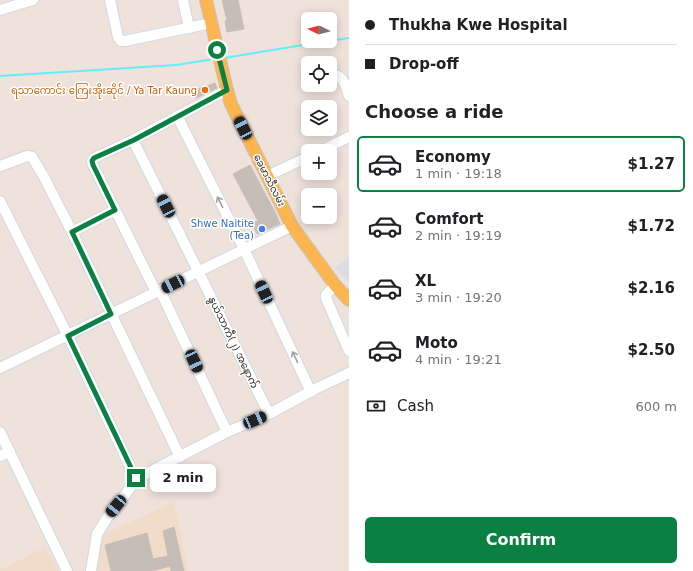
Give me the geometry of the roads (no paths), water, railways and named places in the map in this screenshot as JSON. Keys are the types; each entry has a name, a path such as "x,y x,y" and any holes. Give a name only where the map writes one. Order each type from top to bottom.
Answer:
{"main road":[{"name":"ခေမာသီလမ်း","path":"206,0 231,104 292,226 335,285 349,300"}],"street":[{"path":"0,10 32,0"},
{"path":"110,0 118,37 125,41 190,28 211,22"},
{"path":"183,0 190,28"},
{"path":"337,76 346,83 349,96"},
{"path":"227,90 134,140 94,158 92,161 115,210 158,291 227,432"},
{"path":"177,116 244,249 311,392"},
{"path":"334,144 349,137"},
{"name":"နွယ်သာကီ(၂) အနောက်","path":"134,140 269,414"},
{"path":"0,166 27,156 32,157 72,232 180,457"},
{"path":"267,176 301,159"},
{"path":"0,201 68,336 136,478"},
{"path":"72,232 115,210"},
{"path":"0,368 292,226"},
{"path":"335,285 326,295 326,298 349,351"},
{"path":"91,571 97,534 107,518 126,495 136,478 227,432 269,414 349,373"},
{"path":"0,432 67,571"},
{"path":"0,456 10,452"}],"waterway":[{"path":"337,40 349,38"},
{"path":"224,58 301,45"},
{"path":"0,76 176,65 214,59"}],"place":[{"name":"ရသာကောင်း ကြေးအိုးဆိုင် / Ya Tar Kaung","path":"205,90"},
{"name":"Shwe Naitite (Tea)","path":"262,229"}]}
